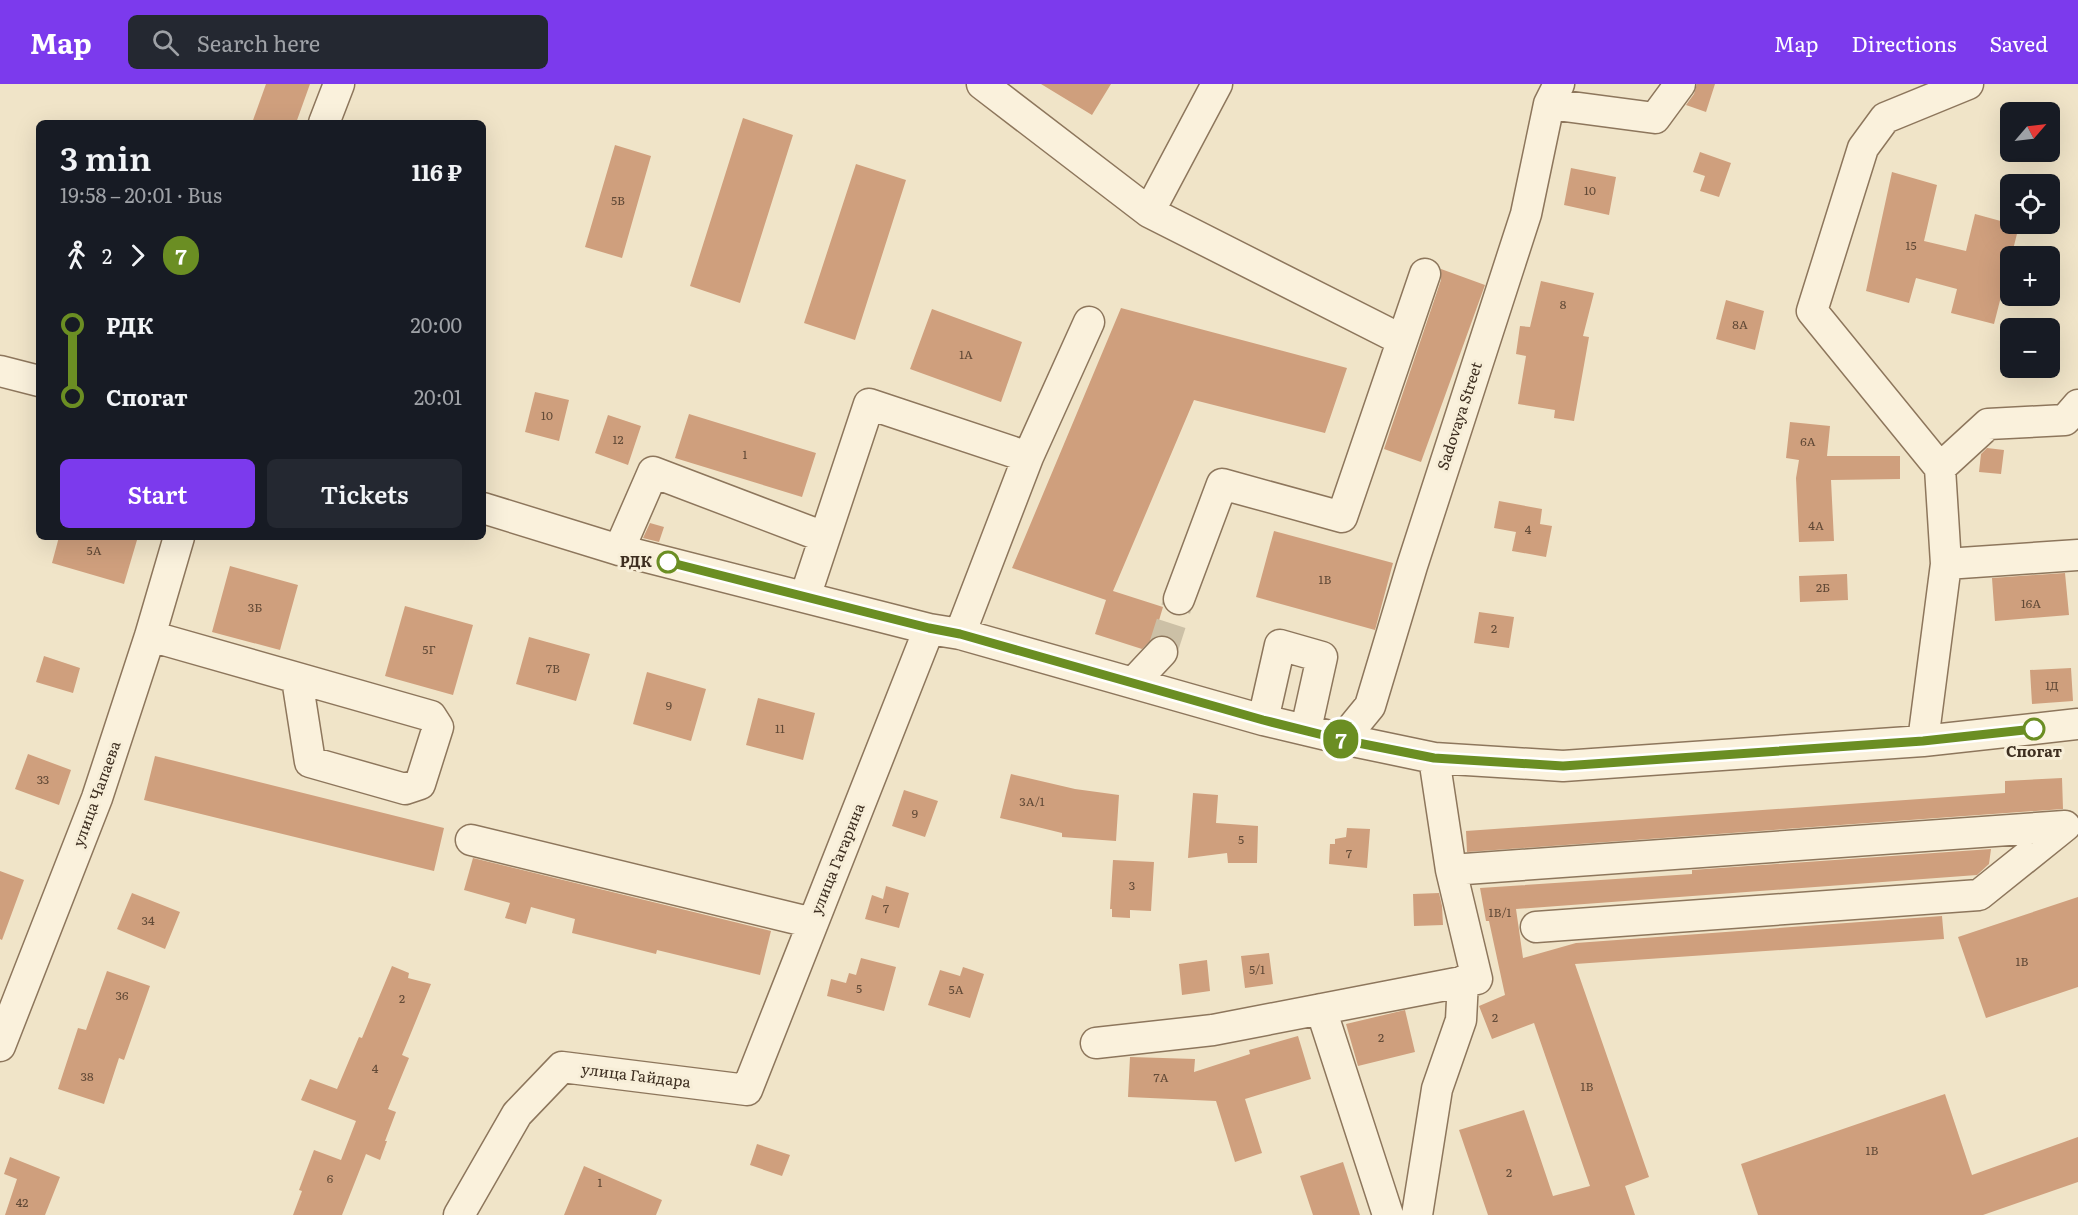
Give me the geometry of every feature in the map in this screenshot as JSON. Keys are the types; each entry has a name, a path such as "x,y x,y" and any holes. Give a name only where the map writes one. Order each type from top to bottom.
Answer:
{"street":[{"path":"325,120 339,84"},
{"path":"982,84 1149,212 1402,340"},
{"path":"1149,212 1217,84"},
{"path":"1554,94 1655,118 1680,84"},
{"path":"1923,741 1946,564 1940,468 1812,311 1863,148 1885,118 1968,84"},
{"name":"Sadovaya Street","path":"1343,740 1370,706 1412,566 1526,214 1554,94"},
{"path":"1179,598 1222,484 1342,517 1425,273"},
{"path":"960,634 1028,457 1089,322"},
{"path":"0,371 36,380"},
{"path":"805,597 869,404 1028,457"},
{"path":"1940,468 1988,424 2065,420 2078,405"},
{"path":"619,550 653,472 824,537"},
{"path":"486,509 619,550 960,634 1263,720 1343,740 1434,758 1563,766 1923,741 2078,724"},
{"name":"улица Чапаева","path":"0,1046 97,798 150,636 178,540"},
{"path":"1946,564 2078,555"},
{"name":"улица Гагарина","path":"747,1090 929,628"},
{"path":"150,636 430,716 438,727 420,784 405,789 310,762 297,679"},
{"path":"1263,720 1280,645 1322,657 1306,729"},
{"path":"1132,683 1162,652"},
{"path":"1096,1043 1214,1030 1477,979 1451,870 1434,758"},
{"path":"1451,870 2065,826 1979,895 1536,927"},
{"path":"471,840 813,923"},
{"path":"1417,1215 1437,1089 1461,1020 1463,981"},
{"path":"1321,1009 1388,1215"},
{"name":"улица Гайдара","path":"459,1215 518,1114 561,1067 747,1090"}],"building":[{"path":"266,84 310,84 297,120 253,120"},
{"path":"1041,84 1111,84 1092,115"},
{"path":"1697,84 1715,84 1706,112 1686,105 1694,94"},
{"path":"743,118 793,135 740,303 690,286"},
{"path":"615,145 651,156 622,258 585,247"},
{"path":"1700,152 1731,163 1719,197 1700,191 1705,176 1693,172"},
{"path":"856,164 906,180 855,340 804,323"},
{"path":"1571,168 1616,177 1609,215 1564,205"},
{"path":"1892,172 1937,185 1924,241 1966,251 1975,214 2000,221 2000,234 2017,234 2014,246 2000,246 2000,300 1994,324 1951,313 1957,289 1916,278 1909,303 1866,291"},
{"path":"1441,269 1485,285 1421,462 1384,449 1441,280"},
{"path":"1541,281 1594,293 1583,336 1589,337 1574,421 1554,418 1555,410 1518,404 1526,356 1516,354 1520,326 1530,327"},
{"path":"1726,300 1764,311 1755,350 1716,339"},
{"path":"1121,308 1347,368 1325,433 1194,400 1113,591 1163,607 1154,637 1142,649 1095,634 1106,600 1012,568"},
{"path":"932,309 1022,342 1001,402 910,369"},
{"path":"535,392 569,400 559,441 525,432"},
{"path":"689,414 816,453 802,497 675,458"},
{"path":"608,415 641,426 628,465 595,453"},
{"path":"1790,422 1830,426 1827,456 1900,456 1900,479 1831,480 1834,541 1799,542 1796,478 1799,460 1786,458"},
{"path":"1987,448 2004,450 2001,474 1979,472 1981,454"},
{"path":"1499,501 1542,509 1540,524 1552,526 1546,557 1512,551 1516,532 1494,528"},
{"path":"650,523 664,527 659,542 643,538"},
{"path":"1274,531 1393,563 1375,630 1256,597"},
{"path":"58,540 137,540 124,584 52,563"},
{"path":"230,566 298,585 280,650 212,632"},
{"path":"2065,573 2069,615 1995,621 1992,578"},
{"path":"1847,574 1848,600 1800,602 1799,576"},
{"path":"405,606 473,625 453,695 385,676"},
{"path":"1479,612 1514,617 1509,648 1474,643"},
{"path":"529,637 590,654 576,701 516,684"},
{"path":"44,656 80,668 73,693 36,682"},
{"path":"2071,668 2073,701 2032,704 2030,670"},
{"path":"647,672 706,689 691,741 633,724"},
{"path":"758,698 815,713 803,760 746,745"},
{"path":"28,754 71,770 59,805 15,789"},
{"path":"155,756 444,828 434,871 144,800"},
{"path":"1011,774 1075,789 1119,795 1116,841 1062,837 1062,833 1000,818"},
{"path":"2062,778 2063,809 1467,852 1466,831 2005,793 2005,781"},
{"path":"904,790 938,801 925,837 892,826"},
{"path":"1193,793 1218,795 1216,823 1258,826 1257,863 1228,863 1227,853 1188,858"},
{"path":"1347,828 1370,829 1367,868 1329,864 1330,844 1335,844 1335,839 1346,837"},
{"path":"1991,849 1989,864 1977,875 1516,909 1523,958 1576,943 1942,916 1944,939 1575,964 1649,1177 1625,1186 1635,1215 1488,1215 1459,1130 1524,1110 1553,1196 1590,1186 1534,1023 1492,1039 1479,1006 1505,995 1480,888 1692,874 1692,870"},
{"path":"473,858 771,931 760,975 657,950 656,954 572,933 575,919 531,907 526,924 505,918 510,903 464,890"},
{"path":"1113,860 1154,862 1151,911 1130,910 1130,918 1112,917 1112,909 1110,909"},
{"path":"0,871 24,880 2,940 0,939"},
{"path":"886,886 909,893 899,928 865,919 872,895 883,899"},
{"path":"132,893 180,912 165,949 117,929"},
{"path":"1439,893 1443,925 1414,926 1413,894"},
{"path":"2078,897 2078,987 1986,1018 1958,937"},
{"path":"1269,953 1273,984 1245,988 1241,956"},
{"path":"861,958 896,967 884,1011 827,996 831,979 846,983 849,973 856,975"},
{"path":"1207,960 1210,991 1182,995 1179,964"},
{"path":"392,966 409,973 408,978 431,984 402,1055 409,1058 388,1109 396,1112 380,1160 366,1154 342,1215 293,1215 302,1191 299,1190 314,1150 341,1160 356,1121 301,1100 310,1079 337,1089 359,1037 362,1038"},
{"path":"963,967 984,974 970,1018 928,1005 940,970 960,976"},
{"path":"107,971 150,986 124,1060 119,1058 104,1104 58,1089 78,1028 86,1030"},
{"path":"1405,1010 1415,1052 1358,1066 1346,1024"},
{"path":"1298,1036 1311,1079 1245,1099 1262,1153 1235,1162 1216,1101 1128,1097 1130,1057 1195,1059 1194,1072 1250,1054 1249,1050"},
{"path":"1945,1094 1972,1175 2078,1137 2078,1182 1983,1215 1758,1215 1741,1164"},
{"path":"757,1144 790,1155 782,1176 750,1165"},
{"path":"10,1157 60,1177 45,1215 5,1215 17,1179 4,1174"},
{"path":"1343,1162 1360,1215 1313,1215 1300,1176"},
{"path":"584,1166 662,1200 656,1215 564,1215"}],"tunnel":[{"path":"1162,652 1179,599"}],"bus line":[{"name":"7","path":"668,562 960,634 1263,720 1343,740 1434,758 1563,766 1923,741 2034,729"}],"place":[{"name":"РДК","path":"668,562"},
{"name":"Спогат","path":"2034,729"}]}
